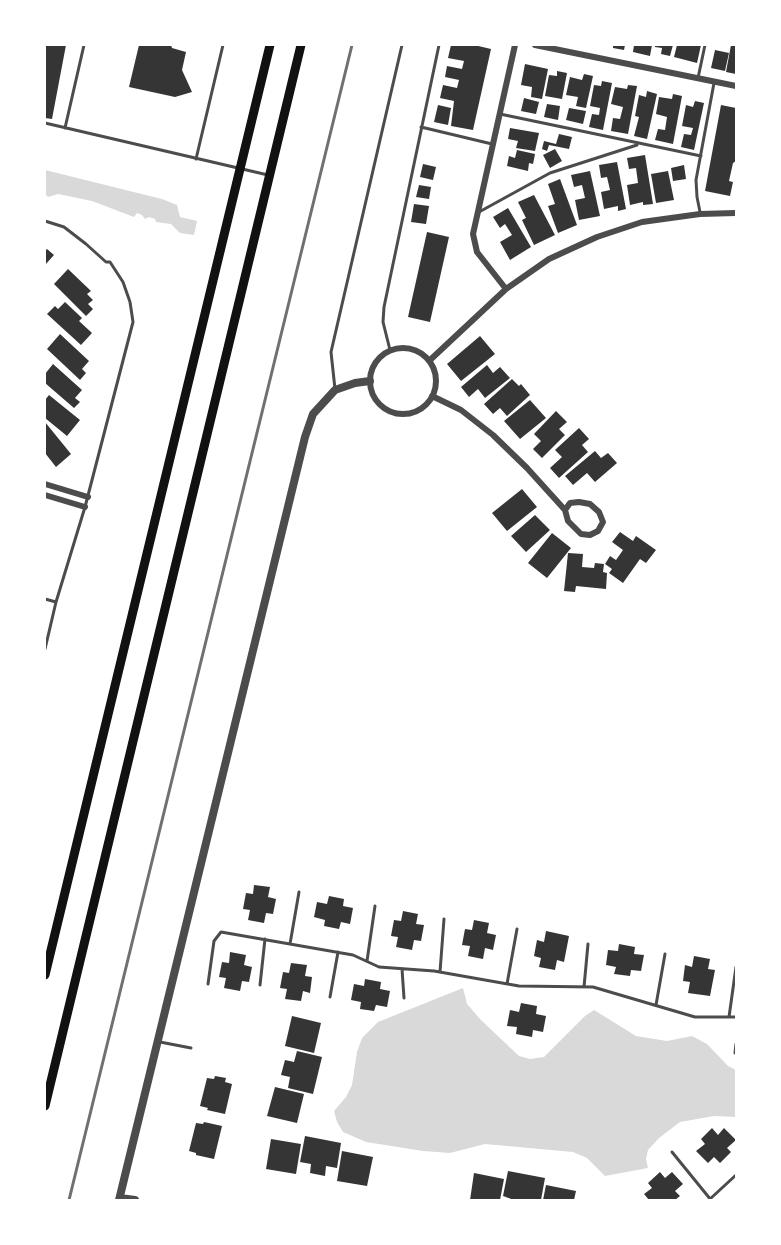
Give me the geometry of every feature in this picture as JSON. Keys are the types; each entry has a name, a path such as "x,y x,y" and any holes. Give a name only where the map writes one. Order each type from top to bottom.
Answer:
{"main road":[{"path":"45,975 270,45"},
{"path":"45,1106 301,45"}],"street":[{"path":"506,289 477,252 473,234 515,45"},
{"path":"535,45 736,86"},
{"path":"429,361 506,289 549,259 597,237 642,222 700,214 736,213"},
{"path":"407,348 419,352 429,361 436,376 432,396 423,407 401,414 390,411 372,394 371,370 376,360 390,350 407,348"},
{"path":"135,1200 120,1199 305,437 313,414 335,390 370,381"},
{"path":"432,396 461,411 493,435 565,510 568,520 580,534 590,535 598,531 603,522 599,512 590,504 570,503 565,510"},
{"path":"45,484 88,497"},
{"path":"45,495 85,507"}],"lane":[{"path":"65,128 84,45"},
{"path":"196,159 223,45"},
{"path":"335,390 331,352 402,45"},
{"path":"390,350 383,322 384,307 439,45"},
{"path":"698,79 705,45"},
{"path":"700,214 696,197 696,180 714,82"},
{"path":"500,114 701,156"},
{"path":"45,123 269,176"},
{"path":"421,127 493,144"},
{"path":"478,213 550,172 639,144"},
{"path":"45,221 64,227 106,262 110,262 123,282 130,302 133,321 88,497 56,602 45,649"},
{"path":"45,600 56,602"},
{"path":"290,944 299,892"},
{"path":"367,962 375,906"},
{"path":"440,972 444,919"},
{"path":"507,984 517,929"},
{"path":"208,984 214,941 220,932 353,955 379,967 440,972 519,986 593,987 695,1017 736,1017"},
{"path":"260,985 265,939"},
{"path":"584,987 588,944"},
{"path":"330,997 338,952"},
{"path":"656,1005 665,954"},
{"path":"729,1017 736,967"},
{"path":"402,969 404,998"},
{"path":"158,1041 191,1048"},
{"path":"735,1053 736,1044"},
{"path":"672,1152 710,1200 736,1175"}],"shaded area":[{"path":"45,170 162,199 177,205 180,217 197,221 194,235 180,233 171,224 156,222 155,219 149,217 145,219 137,213 134,217 92,201 58,194 48,197 45,194"},
{"path":"463,988 467,1004 481,1020 519,1056 530,1059 544,1057 594,1010 636,1036 667,1041 692,1036 707,1044 728,1066 736,1070 736,1117 714,1116 680,1122 648,1150 646,1159 648,1168 605,1176 587,1158 573,1152 485,1144 450,1153 423,1151 366,1142 343,1132 334,1111 346,1097 352,1085 357,1052 362,1038 378,1022"}],"building":[{"path":"45,45 66,45 52,119 45,118"},
{"path":"139,45 171,45 172,48 186,52 182,70 192,92 175,97 129,87"},
{"path":"451,45 474,45 491,49 473,130 451,126 454,101 440,98 443,85 457,88 459,80 445,77 447,66 462,69 464,61 448,58"},
{"path":"613,45 625,45 624,50 613,48"},
{"path":"634,45 652,45 650,56 633,52"},
{"path":"655,45 673,45 670,56 661,54 662,48 655,47"},
{"path":"677,45 701,45 697,63 674,57"},
{"path":"731,45 736,45 736,74 726,72"},
{"path":"715,50 729,53 725,71 711,68"},
{"path":"525,64 548,69 542,99 531,97 532,87 521,85"},
{"path":"557,71 567,73 562,99 545,96 549,75 557,76"},
{"path":"584,74 593,76 586,108 576,106 578,97 566,95 570,77 582,80"},
{"path":"602,81 612,83 603,130 589,127 592,114 599,115 600,108 590,106 594,85 601,86"},
{"path":"628,85 637,86 628,134 611,131 613,118 620,119 623,107 611,104 615,87 627,89"},
{"path":"647,91 657,94 647,139 634,136 639,117 635,116 639,95 646,97"},
{"path":"673,94 682,96 673,144 655,140 658,129 665,130 667,117 656,114 659,97 672,99"},
{"path":"524,98 539,102 536,114 521,111"},
{"path":"695,101 704,103 694,150 681,147 684,134 691,135 693,128 682,126 686,105 693,107"},
{"path":"547,104 560,106 558,120 544,117"},
{"path":"438,105 451,108 448,125 434,122"},
{"path":"721,105 736,108 736,161 733,163 729,181 733,182 730,196 705,191"},
{"path":"569,108 586,111 583,124 566,120"},
{"path":"510,128 539,133 535,151 516,148 518,141 508,139"},
{"path":"559,134 572,137 569,149 549,145 547,151 542,149 544,141 556,144"},
{"path":"555,149 562,161 550,168 543,155"},
{"path":"517,150 535,154 533,164 529,163 528,171 507,166 509,156 515,158"},
{"path":"645,155 653,204 643,205 643,202 630,205 627,185 638,183 636,168 629,169 627,158"},
{"path":"617,162 626,209 618,211 618,206 604,209 601,192 610,190 607,177 601,178 599,165"},
{"path":"423,164 436,167 433,180 420,177"},
{"path":"684,165 686,179 673,181 671,168"},
{"path":"590,171 600,216 579,220 575,200 585,198 582,185 574,187 571,175"},
{"path":"668,171 674,200 656,203 651,174"},
{"path":"560,179 577,225 558,233 548,206 555,204 548,184"},
{"path":"419,185 431,187 429,199 416,197"},
{"path":"534,195 555,235 534,245 522,220 526,218 518,202"},
{"path":"414,204 429,206 426,224 411,222"},
{"path":"508,208 531,247 510,260 500,242 512,235 505,224 500,228 493,217"},
{"path":"427,232 449,237 430,322 408,317"},
{"path":"47,249 54,255 45,265 45,251"},
{"path":"68,269 91,291 87,294 93,300 88,304 93,309 86,316 54,284"},
{"path":"65,302 82,318 79,321 92,333 81,345 47,314 55,306 58,309"},
{"path":"60,334 89,361 82,369 86,373 80,380 47,349"},
{"path":"480,336 495,354 461,381 447,364"},
{"path":"53,364 82,390 75,398 80,402 74,408 45,383 45,374"},
{"path":"487,365 493,373 500,367 510,378 485,398 478,389 469,397 461,387"},
{"path":"512,379 519,386 521,384 530,395 507,416 500,408 493,414 484,404"},
{"path":"49,395 80,420 67,436 45,418 45,400"},
{"path":"530,400 546,418 520,439 504,421"},
{"path":"556,411 567,422 559,429 565,435 542,458 533,449 541,441 534,434"},
{"path":"45,422 71,454 56,467 45,453"},
{"path":"579,428 589,439 582,445 588,452 559,478 550,468 562,457 555,450"},
{"path":"595,451 601,458 608,453 617,463 595,482 587,473 573,485 565,476"},
{"path":"522,489 537,507 507,531 492,513"},
{"path":"535,515 550,530 526,552 511,536"},
{"path":"620,532 633,541 636,536 656,550 646,563 640,559 623,583 609,573 612,569 605,564 610,556 616,560 623,550 612,542"},
{"path":"552,533 571,548 547,578 528,563"},
{"path":"568,553 583,554 582,567 594,568 595,563 604,564 603,572 607,573 606,589 576,586 575,592 564,591"},
{"path":"254,885 270,887 268,897 276,899 273,914 266,913 264,923 248,920 250,910 243,909 246,893 253,894"},
{"path":"329,896 344,899 343,906 353,908 350,924 341,922 339,929 324,926 325,920 314,917 317,902 327,904"},
{"path":"403,911 418,914 416,924 424,925 421,941 414,940 412,950 396,947 398,937 391,936 394,920 401,921"},
{"path":"474,920 489,923 487,933 496,935 493,950 485,948 483,959 468,956 470,946 462,945 465,929 472,930"},
{"path":"546,931 569,936 564,962 557,960 555,970 539,967 541,958 534,956 537,940 544,942"},
{"path":"619,944 635,947 634,954 644,955 641,971 631,970 630,976 614,974 616,967 606,965 608,950 618,951"},
{"path":"230,952 246,955 244,965 252,967 249,982 242,981 240,991 224,988 226,978 219,977 222,962 229,963"},
{"path":"694,956 710,959 708,969 715,970 710,996 688,993 690,982 683,981 685,965 692,967"},
{"path":"291,963 307,965 305,976 312,977 310,993 303,991 301,1001 285,999 287,989 280,988 283,972 289,973"},
{"path":"365,979 381,982 380,989 390,991 387,1007 376,1005 374,1011 360,1009 361,1002 351,1000 354,984 364,986"},
{"path":"521,1003 537,1006 536,1014 546,1016 543,1032 533,1030 532,1037 516,1034 517,1027 507,1026 510,1010 519,1012"},
{"path":"292,1016 321,1023 314,1053 285,1046"},
{"path":"297,1051 322,1057 313,1094 288,1088 290,1077 281,1075 285,1060 294,1062"},
{"path":"215,1076 226,1078 225,1082 232,1084 225,1114 200,1106 207,1078 214,1079"},
{"path":"275,1087 304,1094 297,1123 267,1116"},
{"path":"204,1122 222,1126 214,1159 189,1151 196,1123 203,1124"},
{"path":"712,1128 718,1135 724,1128 736,1140 727,1148 731,1152 720,1163 714,1157 708,1163 696,1151 705,1144 701,1139"},
{"path":"305,1136 341,1143 337,1168 326,1166 325,1176 310,1173 311,1164 300,1162"},
{"path":"271,1139 301,1144 296,1174 266,1169"},
{"path":"342,1151 373,1157 367,1186 337,1181"},
{"path":"508,1171 545,1178 541,1200 514,1200 503,1196"},
{"path":"660,1172 665,1178 672,1172 683,1184 675,1191 680,1196 675,1200 649,1200 644,1194 652,1188 648,1183"},
{"path":"474,1173 504,1179 500,1200 470,1200"},
{"path":"546,1185 576,1191 574,1200 543,1200"}],"railway":[{"path":"69,1200 352,45"}]}
